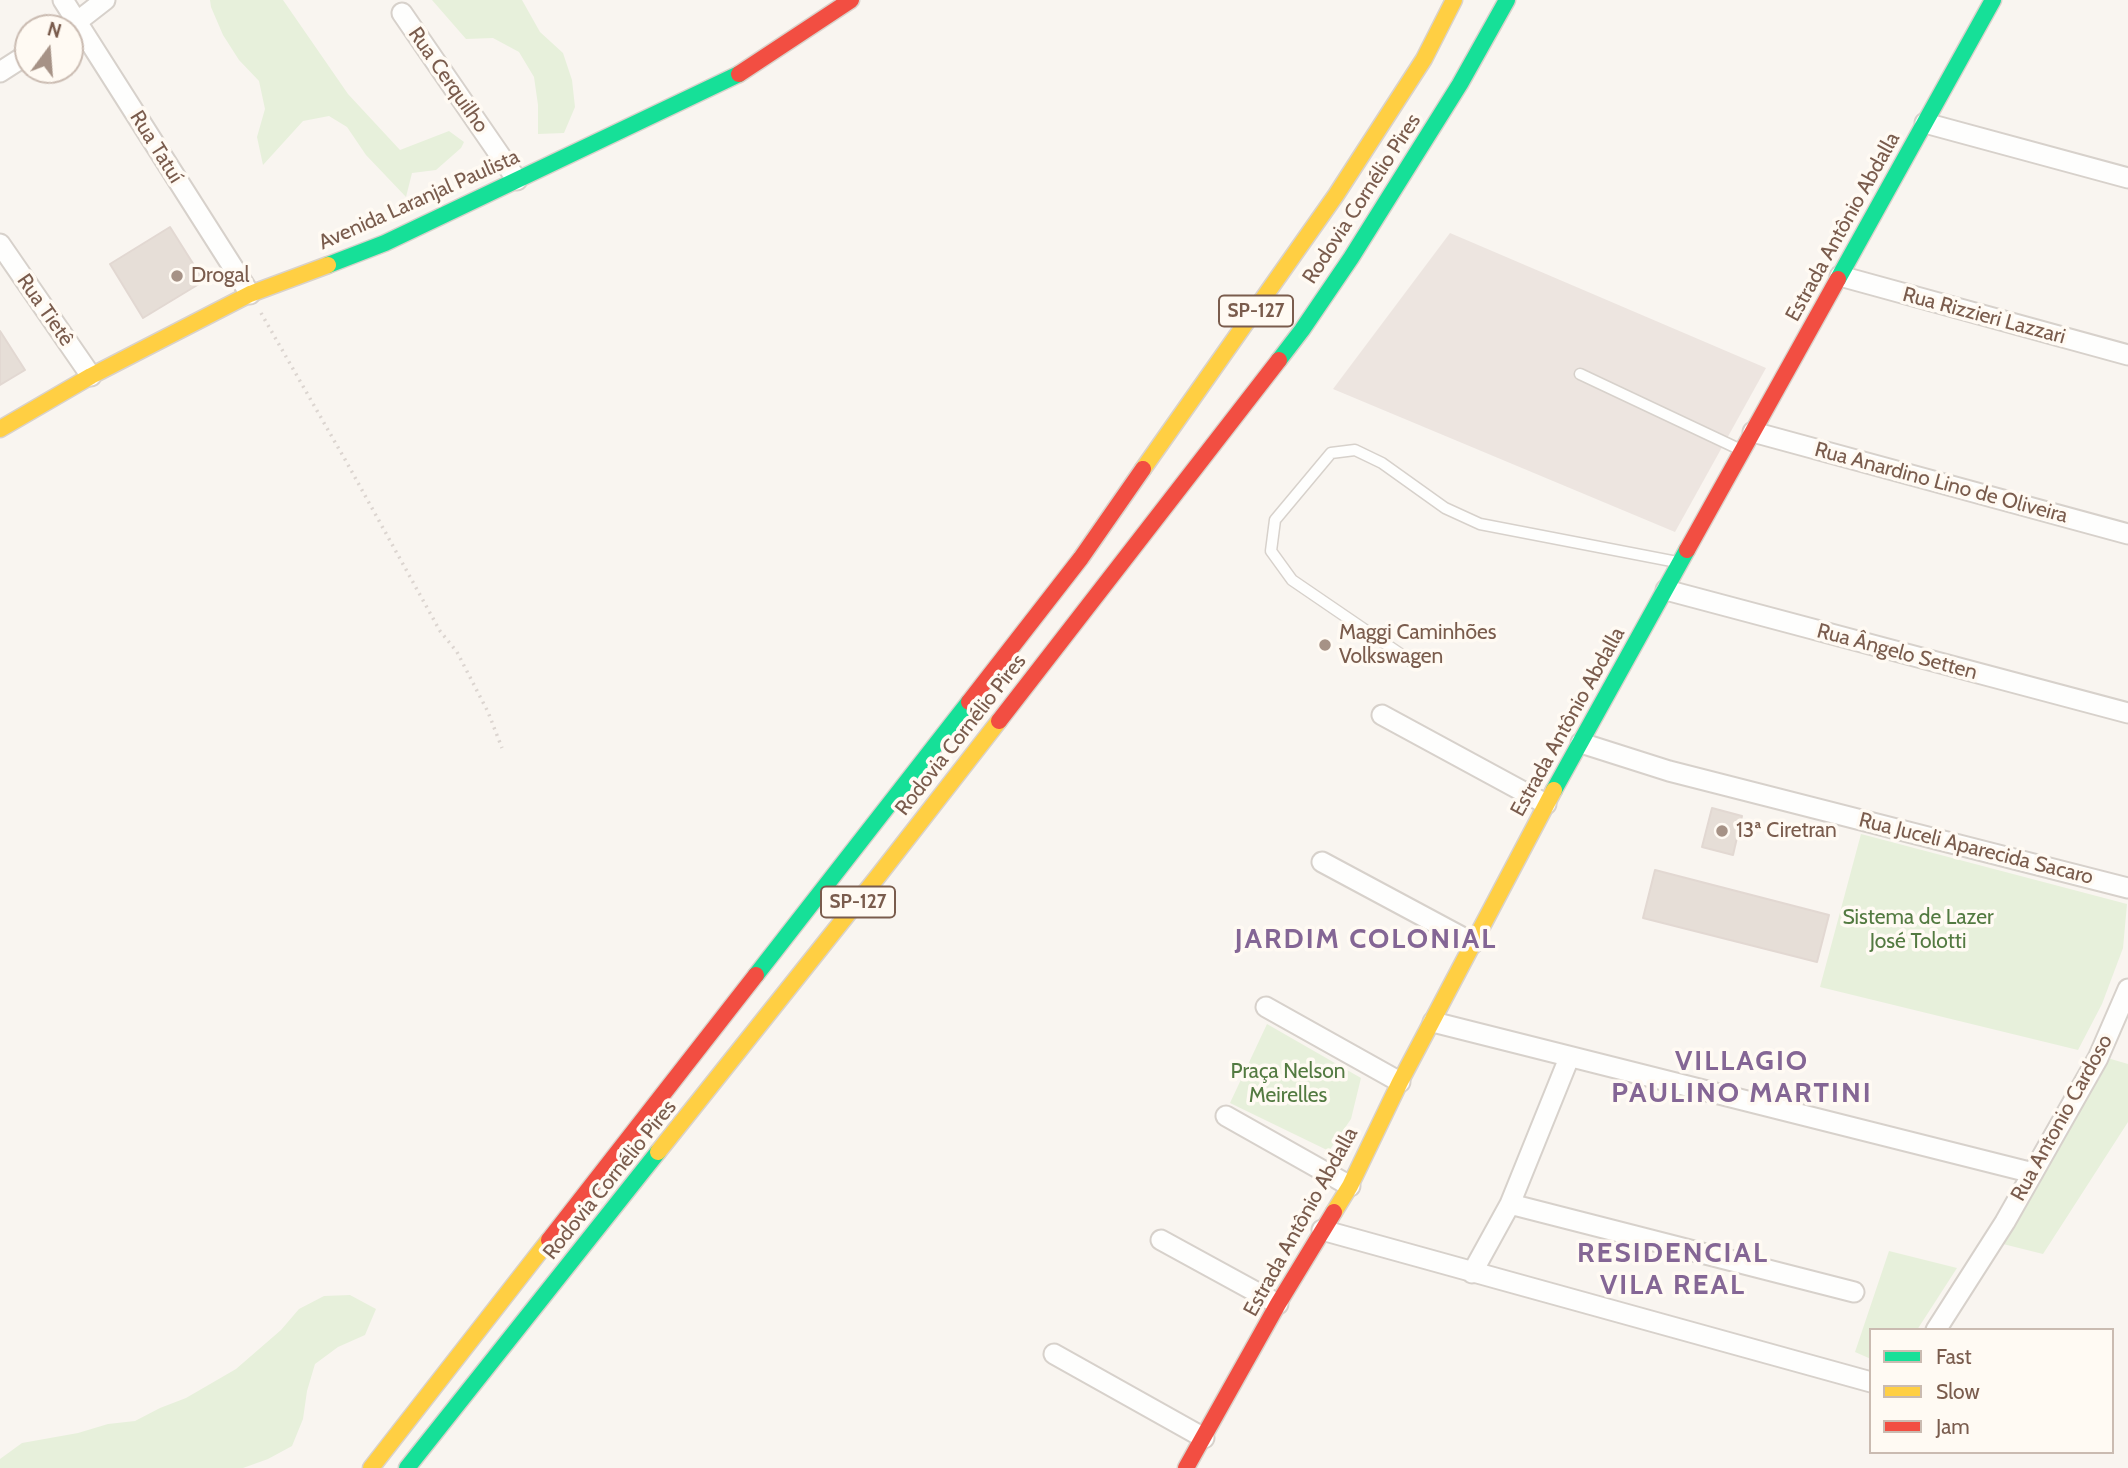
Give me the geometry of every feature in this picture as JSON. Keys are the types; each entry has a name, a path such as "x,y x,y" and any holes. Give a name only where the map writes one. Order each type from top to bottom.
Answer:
{"main road":[{"name":"Avenida Laranjal Paulista","path":"0,429 90,376 250,294 385,243 736,76 851,0"},
{"name":"Rodovia Cornélio Pires","path":"371,1468 1081,558 1336,195 1424,59 1454,0"},
{"name":"Rodovia Cornélio Pires","path":"407,1468 879,875 1302,330 1351,258 1438,119 1507,0"},
{"name":"Estrada Antônio Abdalla","path":"1186,1468 1278,1304 1350,1186 1400,1082 1546,804 1993,0"}],"street":[{"path":"84,17 105,0"},
{"name":"Rua Cerquilho","path":"402,13 517,180"},
{"name":"Rua Tatuí","path":"84,40 250,294"},
{"path":"1925,123 2128,178"},
{"name":"Rua Tietê","path":"0,244 90,376"},
{"name":"Rua Rizzieri Lazzari","path":"1840,276 2128,355"},
{"name":"Rua Anardino Lino de Oliveira","path":"1753,432 2128,534"},
{"name":"Rua Ângelo Setten","path":"1665,590 2128,713"},
{"path":"1382,715 1546,804"},
{"name":"Rua Juceli Aparecida Sacaro","path":"1581,743 1669,771 2128,888"},
{"path":"1322,862 1473,943"},
{"name":"Rua Antonio Cardoso","path":"1937,1328 2033,1173 2098,1058 2128,989"},
{"path":"1266,1007 1400,1082"},
{"path":"1433,1022 2033,1173"},
{"path":"1472,1273 1510,1203 1569,1058"},
{"path":"1226,1116 1350,1186"},
{"path":"1510,1203 1854,1292"},
{"path":"1322,1230 1869,1381"},
{"path":"1161,1240 1278,1304"},
{"path":"1054,1354 1204,1438"}],"lane":[{"path":"1580,374 1743,451"},
{"path":"1415,664 1292,580 1271,551 1275,520 1331,453 1355,450 1382,463 1445,508 1480,524 1681,563"}],"path":[{"path":"250,294 440,631 457,652 488,712 502,748"}],"shaded area":[{"path":"1450,233 1766,368 1675,532 1333,389"}],"green space":[{"path":"210,0 283,0 348,94 400,150 449,131 464,142 461,148 436,170 412,173 406,197 366,155 347,127 329,116 303,121 263,165 257,137 265,109 259,81 239,60 223,35"},
{"path":"432,0 522,0 540,32 563,53 572,80 575,107 564,133 538,134 534,77 519,52 493,38 466,39"},
{"name":"Sistema de Lazer José Tolotti","path":"1861,834 2127,904 2123,948 2102,1004 2078,1050 1820,987"},
{"name":"Praça Nelson Meirelles","path":"1267,1024 1361,1078 1351,1119 1329,1151 1230,1103"},
{"path":"2104,1057 2128,1064 2128,1122 2043,1254 1999,1243"},
{"path":"1889,1251 1957,1268 1918,1328 1869,1328 1869,1358 1855,1352"},
{"path":"350,1295 376,1309 365,1335 338,1347 315,1364 303,1419 292,1446 268,1459 243,1468 0,1468 0,1459 22,1443 78,1433 108,1424 135,1421 186,1398 236,1369 281,1330 299,1309 324,1296"}],"building":[{"path":"170,227 204,281 143,318 110,264"},
{"path":"0,331 25,370 0,385"},
{"name":"13ª Ciretran","path":"1712,808 1742,816 1733,855 1702,847"},
{"path":"1655,870 1829,915 1817,962 1643,918"}],"traffic: fast":[{"path":"1279,360 1351,258 1460,84 1507,0"},
{"path":"1838,279 1993,0"},
{"path":"328,265 385,243 739,74"},
{"path":"1554,790 1687,550"},
{"path":"756,975 969,702"},
{"path":"407,1468 658,1152"}],"traffic: slow":[{"path":"1143,469 1336,195 1424,59 1454,0"},
{"path":"0,429 91,376 250,294 328,265"},
{"path":"658,1152 999,721"},
{"path":"1334,1212 1350,1186 1400,1082 1554,790"},
{"path":"371,1468 549,1240"}],"traffic: jam":[{"path":"739,74 851,0"},
{"path":"1687,550 1838,279"},
{"path":"999,721 1279,360"},
{"path":"969,702 1081,558 1143,469"},
{"path":"549,1240 756,975"},
{"path":"1186,1468 1278,1304 1334,1212"}],"place":[{"name":"Drogal","path":"177,276"},
{"name":"Maggi Caminhões Volkswagen","path":"1325,645"},
{"name":"13ª Ciretran","path":"1722,831"}],"district":[{"name":"JARDIM COLONIAL","path":"1366,940"},
{"name":"VILLAGIO PAULINO MARTINI","path":"1742,1078"},
{"name":"RESIDENCIAL VILA REAL","path":"1673,1270"}]}
